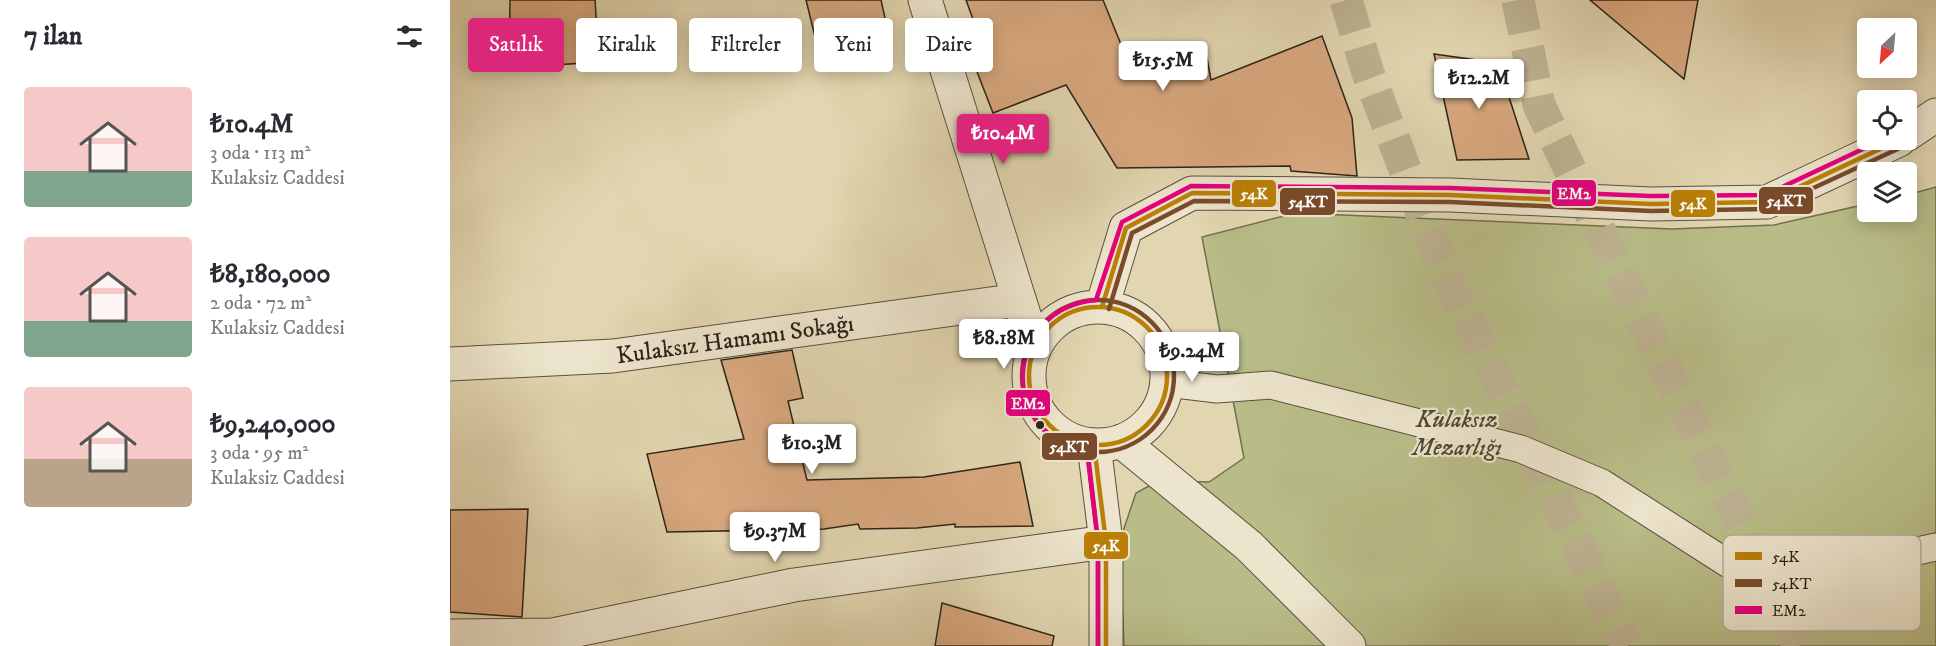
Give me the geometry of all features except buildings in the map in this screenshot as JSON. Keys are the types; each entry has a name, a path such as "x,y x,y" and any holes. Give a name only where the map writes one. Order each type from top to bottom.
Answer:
{"street":[{"path":"925,0 1035,345"},
{"path":"1917,128 1936,115"},
{"path":"1102,307 1125,228 1192,193 1450,195 1651,204 1767,202 1878,150"},
{"name":"Kulaksız Hamamı Sokağı","path":"450,364 613,356 1019,300"},
{"path":"1102,307 1124,312 1143,323 1157,341 1165,361 1167,383 1162,402 1153,418 1138,433 1108,443 1072,440 1053,428 1038,411 1030,390 1029,367 1035,345 1047,329 1063,316 1082,309 1102,307"},
{"path":"1106,646 1108,443"},
{"path":"1108,443 1249,546 1349,646"},
{"path":"450,636 552,635 794,585 1106,542"}],"lane":[{"path":"1167,383 1216,389 1271,385 1521,449 1602,483 1723,561"},
{"path":"1921,550 1936,547"}],"green space":[{"name":"Kulaksız Mezarlığı","path":"1936,187 1936,646 1124,646 1120,540 1136,493 1158,481 1209,482 1244,458 1202,237 1295,213 1672,229 1774,225 1857,206 1857,222 1917,222 1917,192"}],"tunnel":[{"path":"1346,0 1368,73 1443,268 1627,646"},
{"path":"1518,0 1539,105 1746,535"},
{"path":"1792,631 1799,646"}],"transit line":[{"name":"EM2","path":"1098,646 1098,542 1087,451 1058,441 1038,423 1026,399 1023,374 1028,348 1042,325 1065,308 1096,300 1122,222 1191,186 1450,188 1651,196 1765,195 1861,150"},
{"name":"54K","path":"1102,307 1126,228 1192,193 1450,195 1651,204 1767,202 1878,150"},
{"name":"54KT","path":"1109,309 1132,233 1194,201 1450,202 1651,211 1768,209 1896,150"},
{"name":"54KT","path":"1098,300 1113,301 1127,306 1152,322 1168,347 1173,361 1174,376 1173,391 1168,405 1152,430 1127,446 1113,451 1098,452 1083,451 1069,446 1044,430 1028,405 1023,391 1022,376 1023,361 1028,347 1044,322 1069,306 1083,301 1098,300"},
{"name":"54K","path":"1098,307 1124,313 1147,327 1161,350 1167,376 1161,402 1147,425 1124,439 1098,445 1072,439 1049,425 1035,402 1029,376 1035,350 1049,327 1072,313 1098,307"},
{"name":"54K","path":"1094,445 1106,542 1106,646"},
{"name":"54KT","path":"1087,446 1098,542 1098,646"}]}
